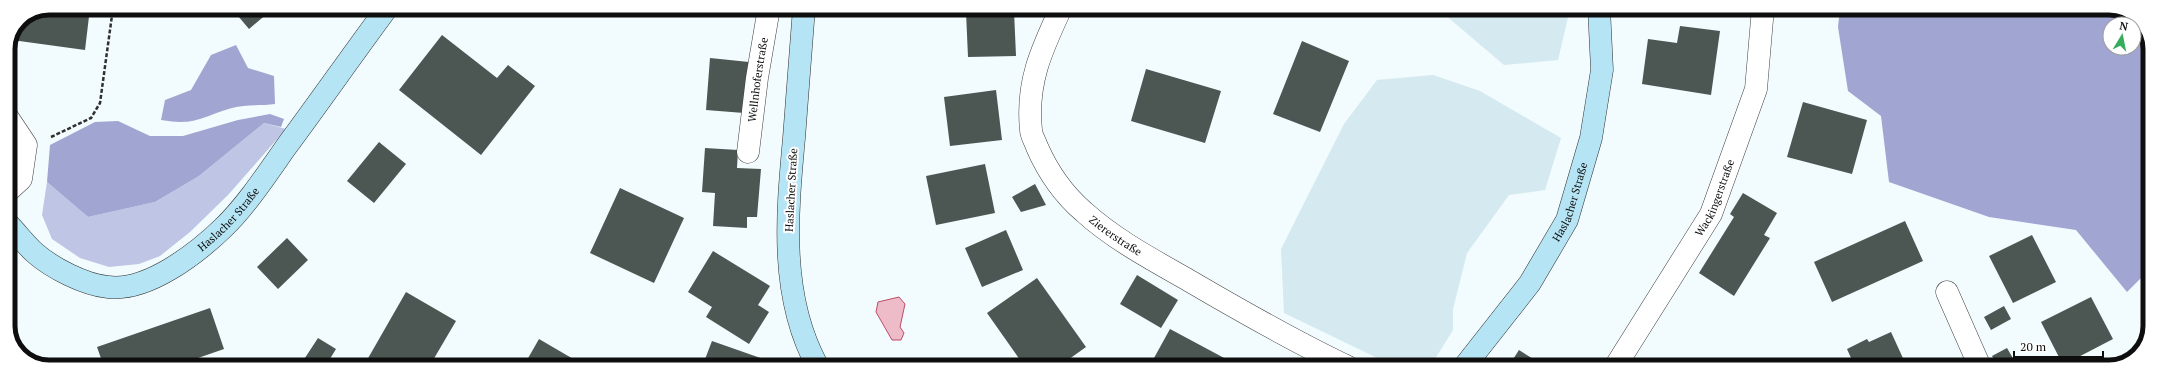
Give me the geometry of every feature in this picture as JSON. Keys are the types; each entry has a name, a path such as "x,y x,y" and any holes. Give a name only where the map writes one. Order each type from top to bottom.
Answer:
{"street":[{"name":"Haslacher Straße","path":"15,232 36,254 68,274 91,283 109,288 141,284 160,274 190,256 224,227 260,182 382,15"},
{"name":"Wellnhoferstraße","path":"748,152 757,78 768,15"},
{"name":"Haslacher Straße","path":"803,15 790,185 788,261 799,316 810,351 814,360"},
{"name":"Ziererstraße","path":"1058,15 1040,54 1033,80 1030,105 1031,131 1042,160 1058,185 1085,214 1137,250 1296,342 1333,360"},
{"name":"Haslacher Straße","path":"1470,360 1530,283 1567,220 1591,138 1602,70 1599,15"},
{"name":"Wackingerstraße","path":"1619,360 1711,214 1756,89 1762,15"},
{"path":"15,128 26,145 21,179 15,185"},
{"path":"1947,292 1977,360"}],"path":[{"path":"26,145 52,136 91,118 100,103 112,15"}],"shaded area":[{"path":"1445,15 1569,15 1558,60 1504,65"},
{"path":"1839,15 2116,16 2102,16 2102,56 2142,56 2142,41 2143,47 2143,276 2127,292 2076,230 1989,217 1889,182 1881,116 1848,91 1838,27"},
{"path":"236,45 248,68 274,76 275,104 237,107 191,121 173,122 161,120 165,100 191,90 211,55"},
{"path":"1433,75 1480,91 1561,138 1545,190 1509,195 1467,253 1453,309 1453,330 1434,360 1381,360 1284,313 1281,249 1344,124 1377,80"},
{"path":"270,114 284,119 281,127 264,123 199,176 155,202 88,217 47,182 50,145 95,122 118,121 150,136 183,136 238,120"},
{"path":"264,123 286,129 228,195 190,232 160,256 139,264 109,267 80,258 52,239 42,215 47,182 88,217 155,202 199,176"},
{"path":"899,297 905,304 900,327 904,333 901,340 892,340 876,312 878,302"}],"building":[{"path":"50,15 89,15 85,50 17,41 25,25 36,18"},
{"path":"196,15 210,15 210,17"},
{"path":"237,15 266,15 249,29"},
{"path":"966,15 1014,15 1016,56 968,57"},
{"path":"1680,26 1720,31 1711,95 1642,84 1648,39 1677,43"},
{"path":"442,35 497,78 508,65 535,86 481,155 399,90"},
{"path":"1302,41 1349,61 1320,132 1273,114"},
{"path":"710,58 749,62 744,113 706,110"},
{"path":"1146,69 1221,91 1205,143 1131,121"},
{"path":"996,90 1002,140 950,146 944,97"},
{"path":"1803,102 1867,120 1852,174 1787,157"},
{"path":"379,142 406,164 374,203 347,181"},
{"path":"705,148 738,150 737,168 761,169 757,217 747,217 747,228 713,226 715,193 702,192"},
{"path":"985,164 995,213 936,225 926,176"},
{"path":"1035,184 1046,205 1021,212 1012,197"},
{"path":"620,188 684,218 654,283 590,253"},
{"path":"1743,193 1777,213 1764,235 1770,238 1734,296 1699,273 1734,217 1730,214"},
{"path":"1905,221 1923,261 1832,302 1814,262"},
{"path":"1006,230 1023,270 982,287 965,248"},
{"path":"2032,235 2056,282 2013,303 1989,256"},
{"path":"287,238 308,260 278,289 257,267"},
{"path":"713,251 770,286 758,305 769,312 749,344 706,317 712,307 688,292"},
{"path":"1137,275 1178,300 1161,328 1120,304"},
{"path":"1037,278 1086,347 1068,360 1020,360 987,313"},
{"path":"406,292 456,321 433,360 367,360"},
{"path":"2091,297 2113,339 2073,360 2060,360 2041,322"},
{"path":"2004,306 2011,319 1991,330 1984,317"},
{"path":"210,308 224,349 192,360 102,360 97,347"},
{"path":"1170,329 1226,359 1157,360 1154,358"},
{"path":"1891,332 1904,360 1852,360 1847,349 1867,339 1869,342"},
{"path":"318,338 336,349 329,360 304,360"},
{"path":"539,339 575,360 527,360"},
{"path":"712,341 766,360 705,360"},
{"path":"2007,348 2014,360 1994,360 1992,356"},
{"path":"1519,350 1535,360 1513,360"}]}
